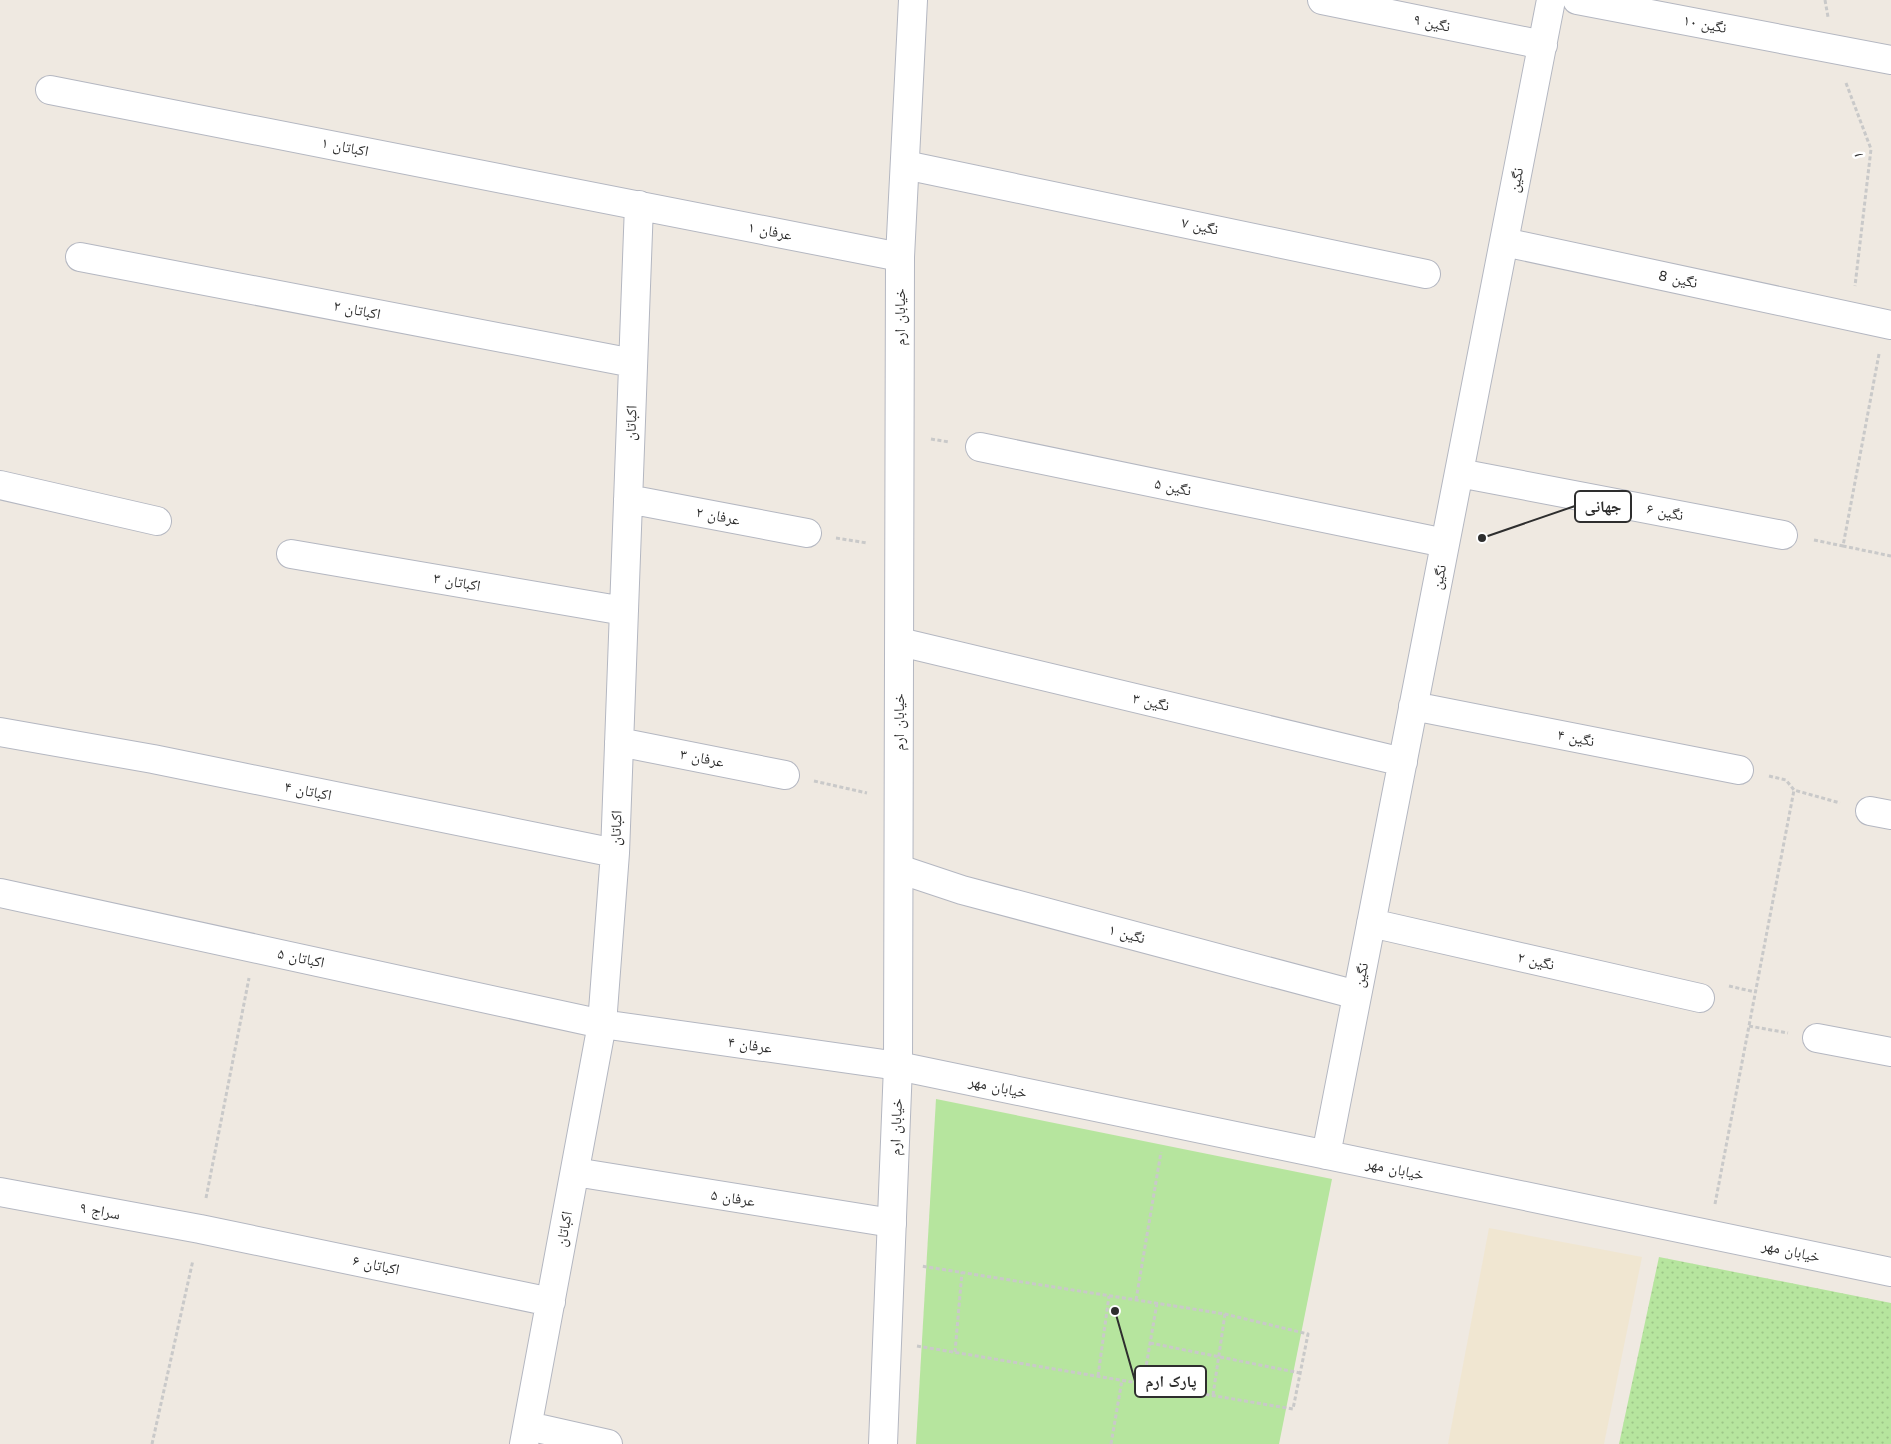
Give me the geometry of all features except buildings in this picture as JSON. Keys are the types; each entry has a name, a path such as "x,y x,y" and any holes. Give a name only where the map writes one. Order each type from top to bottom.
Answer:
{"street":[{"name":"خیابان ارم","path":"883,1444 898,1066 900,257 914,0"},
{"name":"نگین ۹","path":"1322,0 1543,46"},
{"name":"نگین","path":"1326,1155 1552,0"},
{"name":"نگین ۱۰","path":"1576,0 1891,60"},
{"name":"اکباتان ۱","path":"50,90 639,205"},
{"name":"نگین ۷","path":"905,165 1426,274"},
{"name":"عرفان ۱","path":"639,205 900,257"},
{"name":"اکباتان","path":"526,1435 602,1024 615,853 639,205"},
{"name":"نگین 8","path":"1504,242 1888,324"},
{"name":"اکباتان ۲","path":"80,257 634,363"},
{"name":"نگین ۵","path":"980,447 1445,543"},
{"name":"نگین ۶","path":"1459,473 1783,534"},
{"path":"0,485 157,521"},
{"name":"عرفان ۲","path":"628,498 807,533"},
{"name":"اکباتان ۳","path":"290,554 624,611"},
{"name":"نگین ۳","path":"900,642 1403,762"},
{"name":"نگین ۴","path":"1413,706 1739,770"},
{"name":"اکباتان ۴","path":"0,732 152,759 615,853"},
{"name":"عرفان ۳","path":"619,742 785,775"},
{"name":"نگین ۱","path":"899,869 962,890 1357,995"},
{"name":"اکباتان ۵","path":"0,893 602,1024"},
{"name":"نگین ۲","path":"1371,923 1700,998"},
{"name":"عرفان ۴","path":"602,1024 898,1066"},
{"path":"1817,1038 1891,1052"},
{"name":"خیابان مهر","path":"898,1066 1891,1272"},
{"name":"عرفان ۵","path":"575,1172 892,1223"},
{"name":"سراج ۹","path":"0,1192 200,1229"},
{"name":"اکباتان ۶","path":"200,1229 551,1302"},
{"path":"526,1435 608,1444"}],"path":[{"name":"۱","path":"1826,0 1833,49 1871,150 1851,316"},
{"path":"1888,324 1843,546 1891,556"},
{"path":"900,434 980,447"},
{"path":"807,533 900,548"},
{"path":"1739,770 1786,780 1794,790 1880,813"},
{"path":"785,775 899,800"},
{"path":"1709,1234 1794,790"},
{"path":"1749,1026 1817,1038"},
{"path":"1136,1300 1166,1122"},
{"path":"887,1341 1293,1409 1308,1334 1225,1314 890,1261"},
{"path":"955,1352 962,1272"},
{"path":"1098,1376 1109,1296"},
{"path":"1143,1384 1157,1303"},
{"path":"1213,1395 1225,1314"},
{"path":"1150,1343 1300,1373"},
{"path":"1111,1444 1122,1380"}],"shaded area":[{"path":"1489,1228 1642,1257 1604,1444 1448,1444"}],"green space":[{"path":"936,1099 1332,1179 1279,1444 916,1444"},
{"path":"1659,1257 1891,1303 1891,1444 1619,1444"}],"place":[{"name":"جهانی","path":"1482,538"},
{"name":"پارک ارم","path":"1115,1311"}]}
